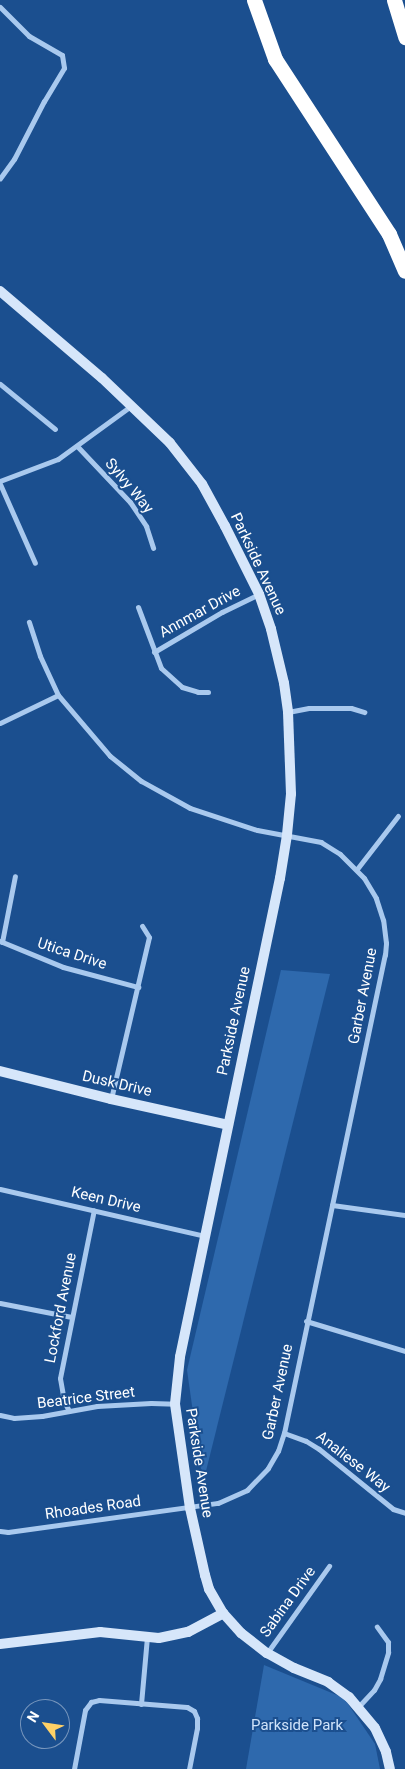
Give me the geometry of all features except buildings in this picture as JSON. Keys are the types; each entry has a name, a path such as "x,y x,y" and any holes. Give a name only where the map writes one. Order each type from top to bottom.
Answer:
{"highway":[{"path":"254,0 275,59 384,226 405,271"},
{"path":"394,0 405,37"}],"main road":[{"name":"Parkside Avenue","path":"0,291 132,405 160,433 202,484 259,594 271,629 284,683 288,712 291,786 287,835 280,878 180,1357 175,1404 190,1508 207,1582 223,1613 241,1633 267,1653 294,1668 328,1682 359,1706 381,1740 390,1769"},
{"name":"Dusk Drive","path":"0,1071 111,1099 228,1125"},
{"path":"0,1644 100,1632 159,1638 188,1632 223,1613"}],"street":[{"path":"0,7 29,36 62,55 64,68 44,101 14,159 0,178"},
{"path":"0,385 55,429"},
{"path":"35,563 0,482 58,459 132,405"},
{"name":"Sylvy Way","path":"77,446 130,502 146,526 153,548"},
{"name":"Annmar Drive","path":"154,652 222,612 259,594"},
{"path":"138,607 161,668 182,686 198,692 208,692"},
{"name":"Garber Avenue","path":"29,622 40,656 58,695 110,756 141,781 161,794 204,814 257,830 321,842 340,854 357,869 370,888 380,909 385,932 385,955 306,1321 284,1433 274,1460 255,1483 228,1500 190,1508"},
{"path":"0,723 58,695"},
{"path":"288,712 309,708 351,708 364,712"},
{"path":"357,869 398,816"},
{"path":"1,942 15,876"},
{"path":"111,1099 149,937 142,926"},
{"name":"Utica Drive","path":"1,942 63,967 138,987"},
{"name":"Keen Drive","path":"0,1189 206,1236"},
{"path":"332,1205 405,1215"},
{"name":"Lockford Avenue","path":"69,1410 64,1401 60,1378 94,1210"},
{"path":"0,1303 72,1317"},
{"path":"306,1321 405,1351"},
{"name":"Beatrice Street","path":"0,1415 14,1418 42,1416 69,1410 115,1405 175,1404"},
{"name":"Analiese Way","path":"284,1433 306,1441 319,1449 393,1509 405,1513"},
{"name":"Rhoades Road","path":"0,1531 190,1508"},
{"name":"Sabina Drive","path":"267,1653 329,1566"},
{"path":"359,1706 374,1690 380,1679 388,1652 388,1642 377,1627"},
{"path":"141,1704 148,1637"},
{"path":"74,1769 82,1718 87,1706 99,1700 187,1706 194,1711 197,1718 197,1728 189,1769"}],"green space":[{"path":"281,970 330,974 203,1483 187,1370"},
{"name":"Parkside Park","path":"264,1665 344,1698 375,1744 380,1769 246,1769"}]}
